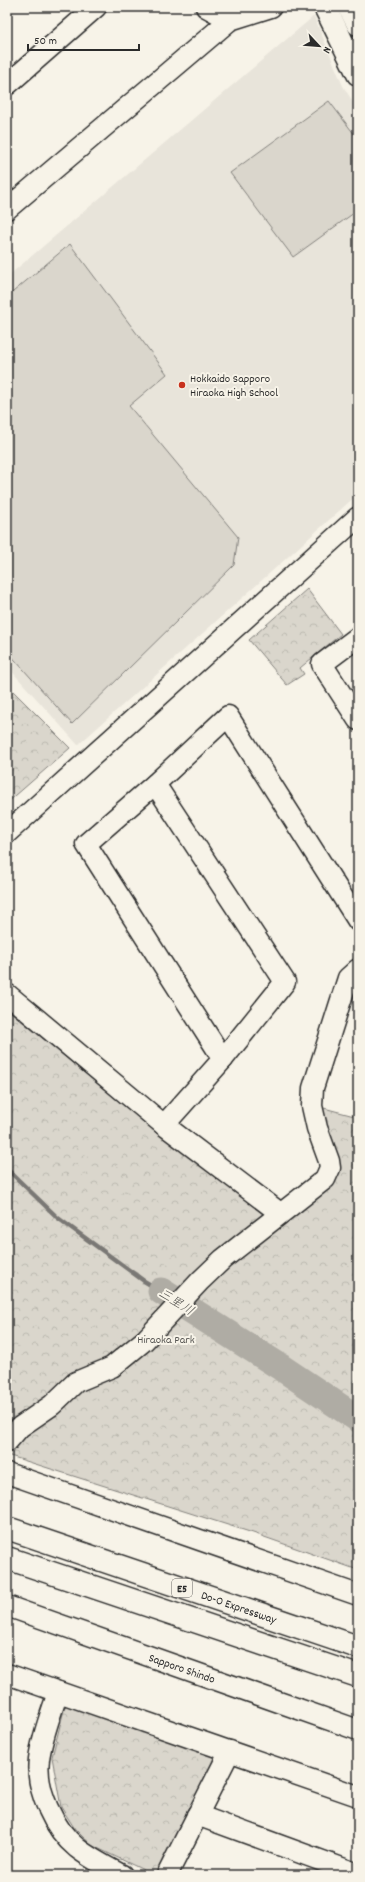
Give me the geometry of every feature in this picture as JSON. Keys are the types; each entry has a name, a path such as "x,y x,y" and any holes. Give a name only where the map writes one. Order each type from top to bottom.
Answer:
{"main road":[{"path":"325,7 358,74"},
{"path":"349,7 358,24"},
{"name":"Do-O Expressway","path":"7,1528 358,1647"},
{"name":"E5","path":"7,1558 358,1676"}],"street":[{"path":"7,85 96,7"},
{"path":"206,7 230,20"},
{"path":"7,209 230,20 271,7"},
{"path":"7,833 358,517"},
{"path":"358,637 322,664 358,720"},
{"path":"223,1059 86,844 155,784 228,716 358,921"},
{"path":"155,784 285,982 223,1059 164,1125"},
{"path":"7,1442 20,1427 52,1405 76,1382 112,1367 145,1340 200,1281 280,1213 325,1179 330,1168 326,1150 317,1128 312,1106 313,1088 348,978 358,969"},
{"path":"7,994 164,1125 258,1198 280,1213"},
{"path":"7,1473 358,1595"},
{"name":"Sapporo Shindo","path":"7,1606 358,1730"},
{"path":"7,1674 358,1796"},
{"path":"58,1692 44,1734 39,1760 41,1789 51,1814 62,1832 77,1848 122,1875"},
{"path":"166,1875 230,1751"},
{"path":"197,1815 358,1874"}],"shaded area":[{"name":"Hokkaido Sapporo Hiraoka High School","path":"314,16 343,86 358,110 358,494 78,745 7,666 7,277"}],"green space":[{"path":"329,101 358,139 358,210 293,257 230,173"},
{"path":"70,244 167,374 129,406 238,537 234,565 72,724 7,651 7,297"},
{"path":"307,589 341,634 300,668 304,674 287,685 249,640"},
{"path":"7,685 70,748 7,803"},
{"name":"Hiraoka Park","path":"7,1009 145,1123 279,1226 332,1181 320,1107 358,1117 358,1570 253,1533 7,1455"},
{"path":"70,1703 216,1754 216,1759 158,1871 154,1875 91,1845 75,1829 61,1807 52,1757 65,1706"}],"waterway":[{"name":"三里川","path":"7,1169 58,1218 144,1281 161,1291"},
{"name":"三里川","path":"161,1291 279,1366 358,1419"}],"place":[{"name":"Hokkaido Sapporo Hiraoka High School","path":"182,385"}]}
